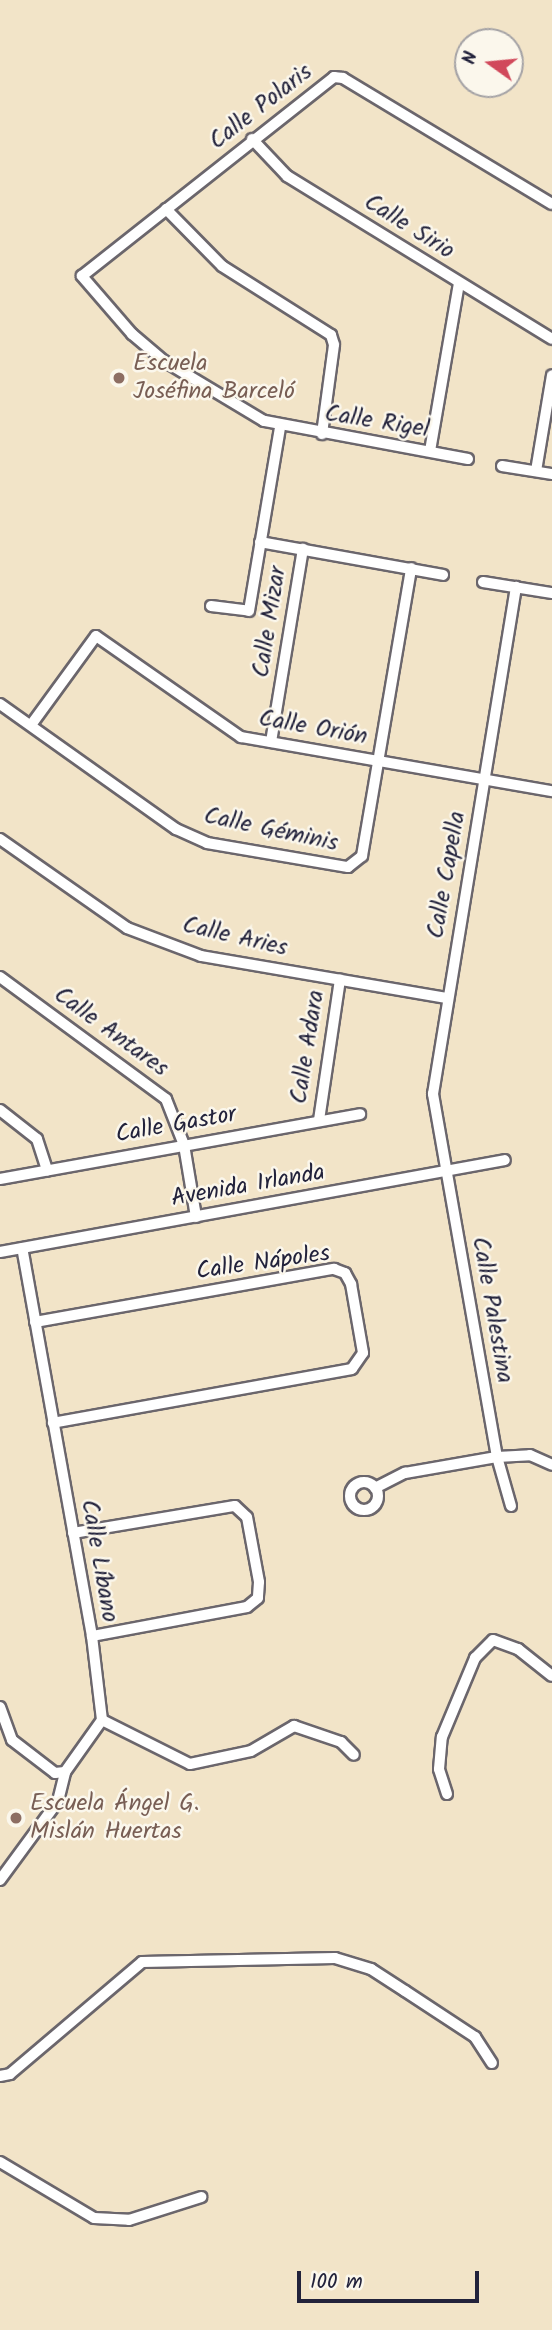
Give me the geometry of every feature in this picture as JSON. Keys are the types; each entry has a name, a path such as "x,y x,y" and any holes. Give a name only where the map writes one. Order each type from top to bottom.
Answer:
{"street":[{"name":"Calle Polaris","path":"82,276 251,139 339,77 552,204"},
{"name":"Calle Sirio","path":"251,139 287,176 552,339"},
{"path":"166,209 222,266 331,335 334,345 322,434"},
{"name":"Calle Rigel","path":"82,276 132,334 164,361 230,403 280,426 468,459"},
{"path":"430,451 458,282"},
{"path":"536,471 552,375"},
{"path":"211,606 249,611 280,426"},
{"path":"502,466 552,474"},
{"path":"260,542 443,575"},
{"name":"Calle Mizar","path":"271,742 303,549"},
{"name":"Calle Géminis","path":"0,704 167,823 207,843 348,867 362,856 411,568"},
{"path":"483,582 552,593"},
{"name":"Calle Capella","path":"446,1171 433,1094 516,587"},
{"name":"Calle Orión","path":"31,725 96,636 224,729 271,742 552,791"},
{"name":"Calle Aries","path":"0,839 127,928 201,956 447,998"},
{"name":"Calle Antares","path":"0,977 166,1099 184,1145 196,1217"},
{"name":"Calle Adara","path":"318,1120 340,980"},
{"path":"0,1110 37,1139 47,1170"},
{"name":"Calle Gastor","path":"0,1179 360,1114"},
{"name":"Avenida Irlanda","path":"0,1252 505,1160"},
{"name":"Calle Palestina","path":"446,1171 497,1457 511,1506"},
{"name":"Calle Líbano","path":"22,1248 92,1636 102,1720"},
{"name":"Calle Nápoles","path":"35,1322 334,1269 345,1273 351,1284 363,1353 352,1369 53,1423"},
{"path":"375,1488 405,1473 497,1457 530,1455 552,1465"},
{"path":"73,1533 235,1507 247,1517 260,1581 258,1598 247,1607 92,1636"},
{"path":"447,1794 439,1769 442,1737 475,1658 493,1640 518,1649 552,1676"},
{"path":"0,1707 12,1740 55,1773 65,1772"},
{"path":"0,1880 58,1801 65,1772 102,1720 190,1764 251,1751 294,1726 341,1742 354,1755"},
{"path":"0,2076 10,2074 142,1962 335,1958 371,1969 475,2038 492,2063"},
{"path":"0,2162 94,2218 129,2220 201,2197"}],"place":[{"name":"Escuela Joséfina Barceló","path":"119,378"},
{"name":"Escuela Ángel G. Mislán Huertas","path":"16,1818"}]}
